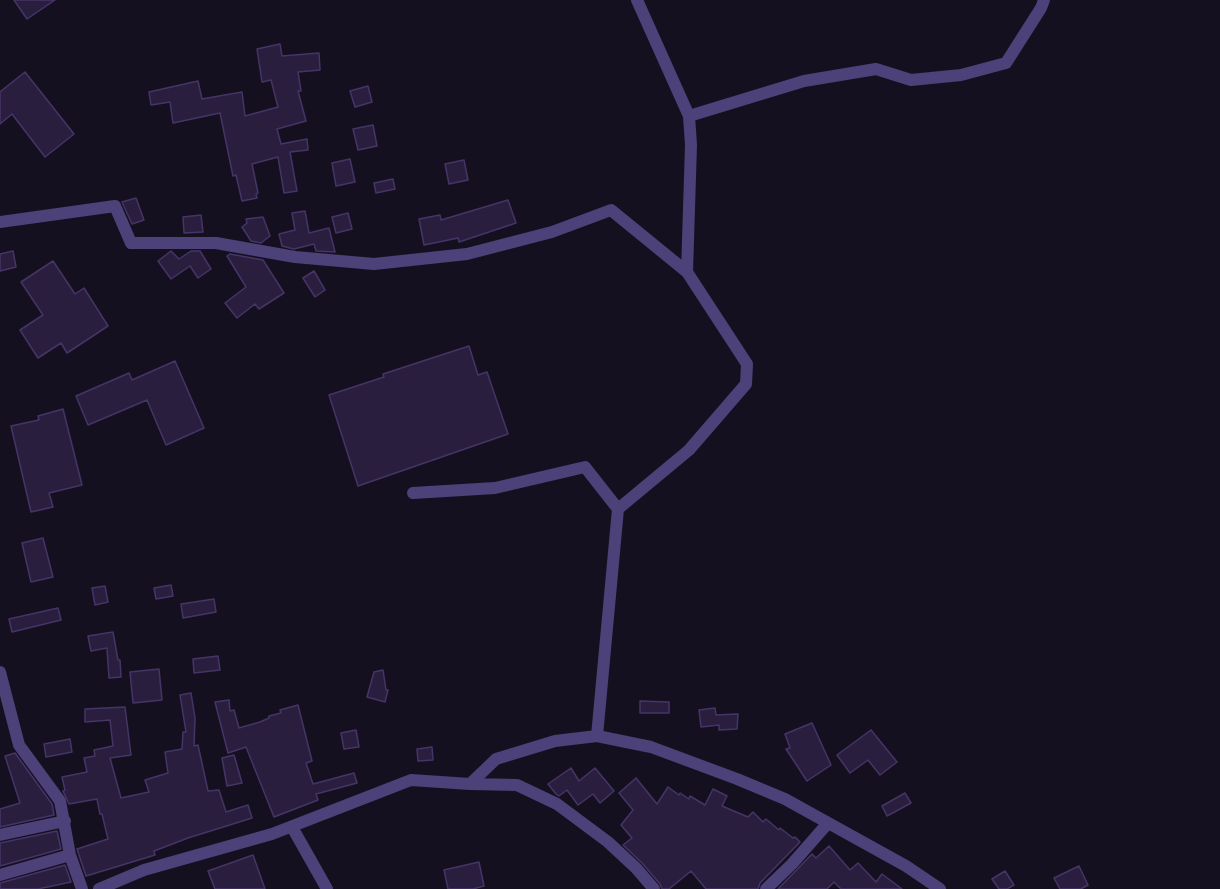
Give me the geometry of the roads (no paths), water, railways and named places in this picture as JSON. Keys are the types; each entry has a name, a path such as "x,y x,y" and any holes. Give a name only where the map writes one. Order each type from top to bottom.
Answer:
{"street":[{"path":"637,0 689,116 691,145 687,272"},
{"path":"689,116 814,79 876,69 911,80 961,75 1006,63 1044,0"},
{"path":"0,222 115,206 131,243 216,243 295,257 374,264 467,254 552,232 611,210 687,272 747,364 746,384 689,450 618,509"},
{"path":"413,493 495,488 585,467 618,509 597,736"},
{"path":"0,672 19,745 60,801 70,855 82,889"},
{"path":"470,784 496,759 555,741 597,736 651,747 785,799 906,866 940,889"},
{"path":"99,889 144,870 272,834 411,780 517,785 557,804 608,842 636,868 654,889"},
{"path":"0,835 65,821"},
{"path":"766,889 792,864 828,823"},
{"path":"292,827 327,889"},
{"path":"0,875 70,855"}]}
